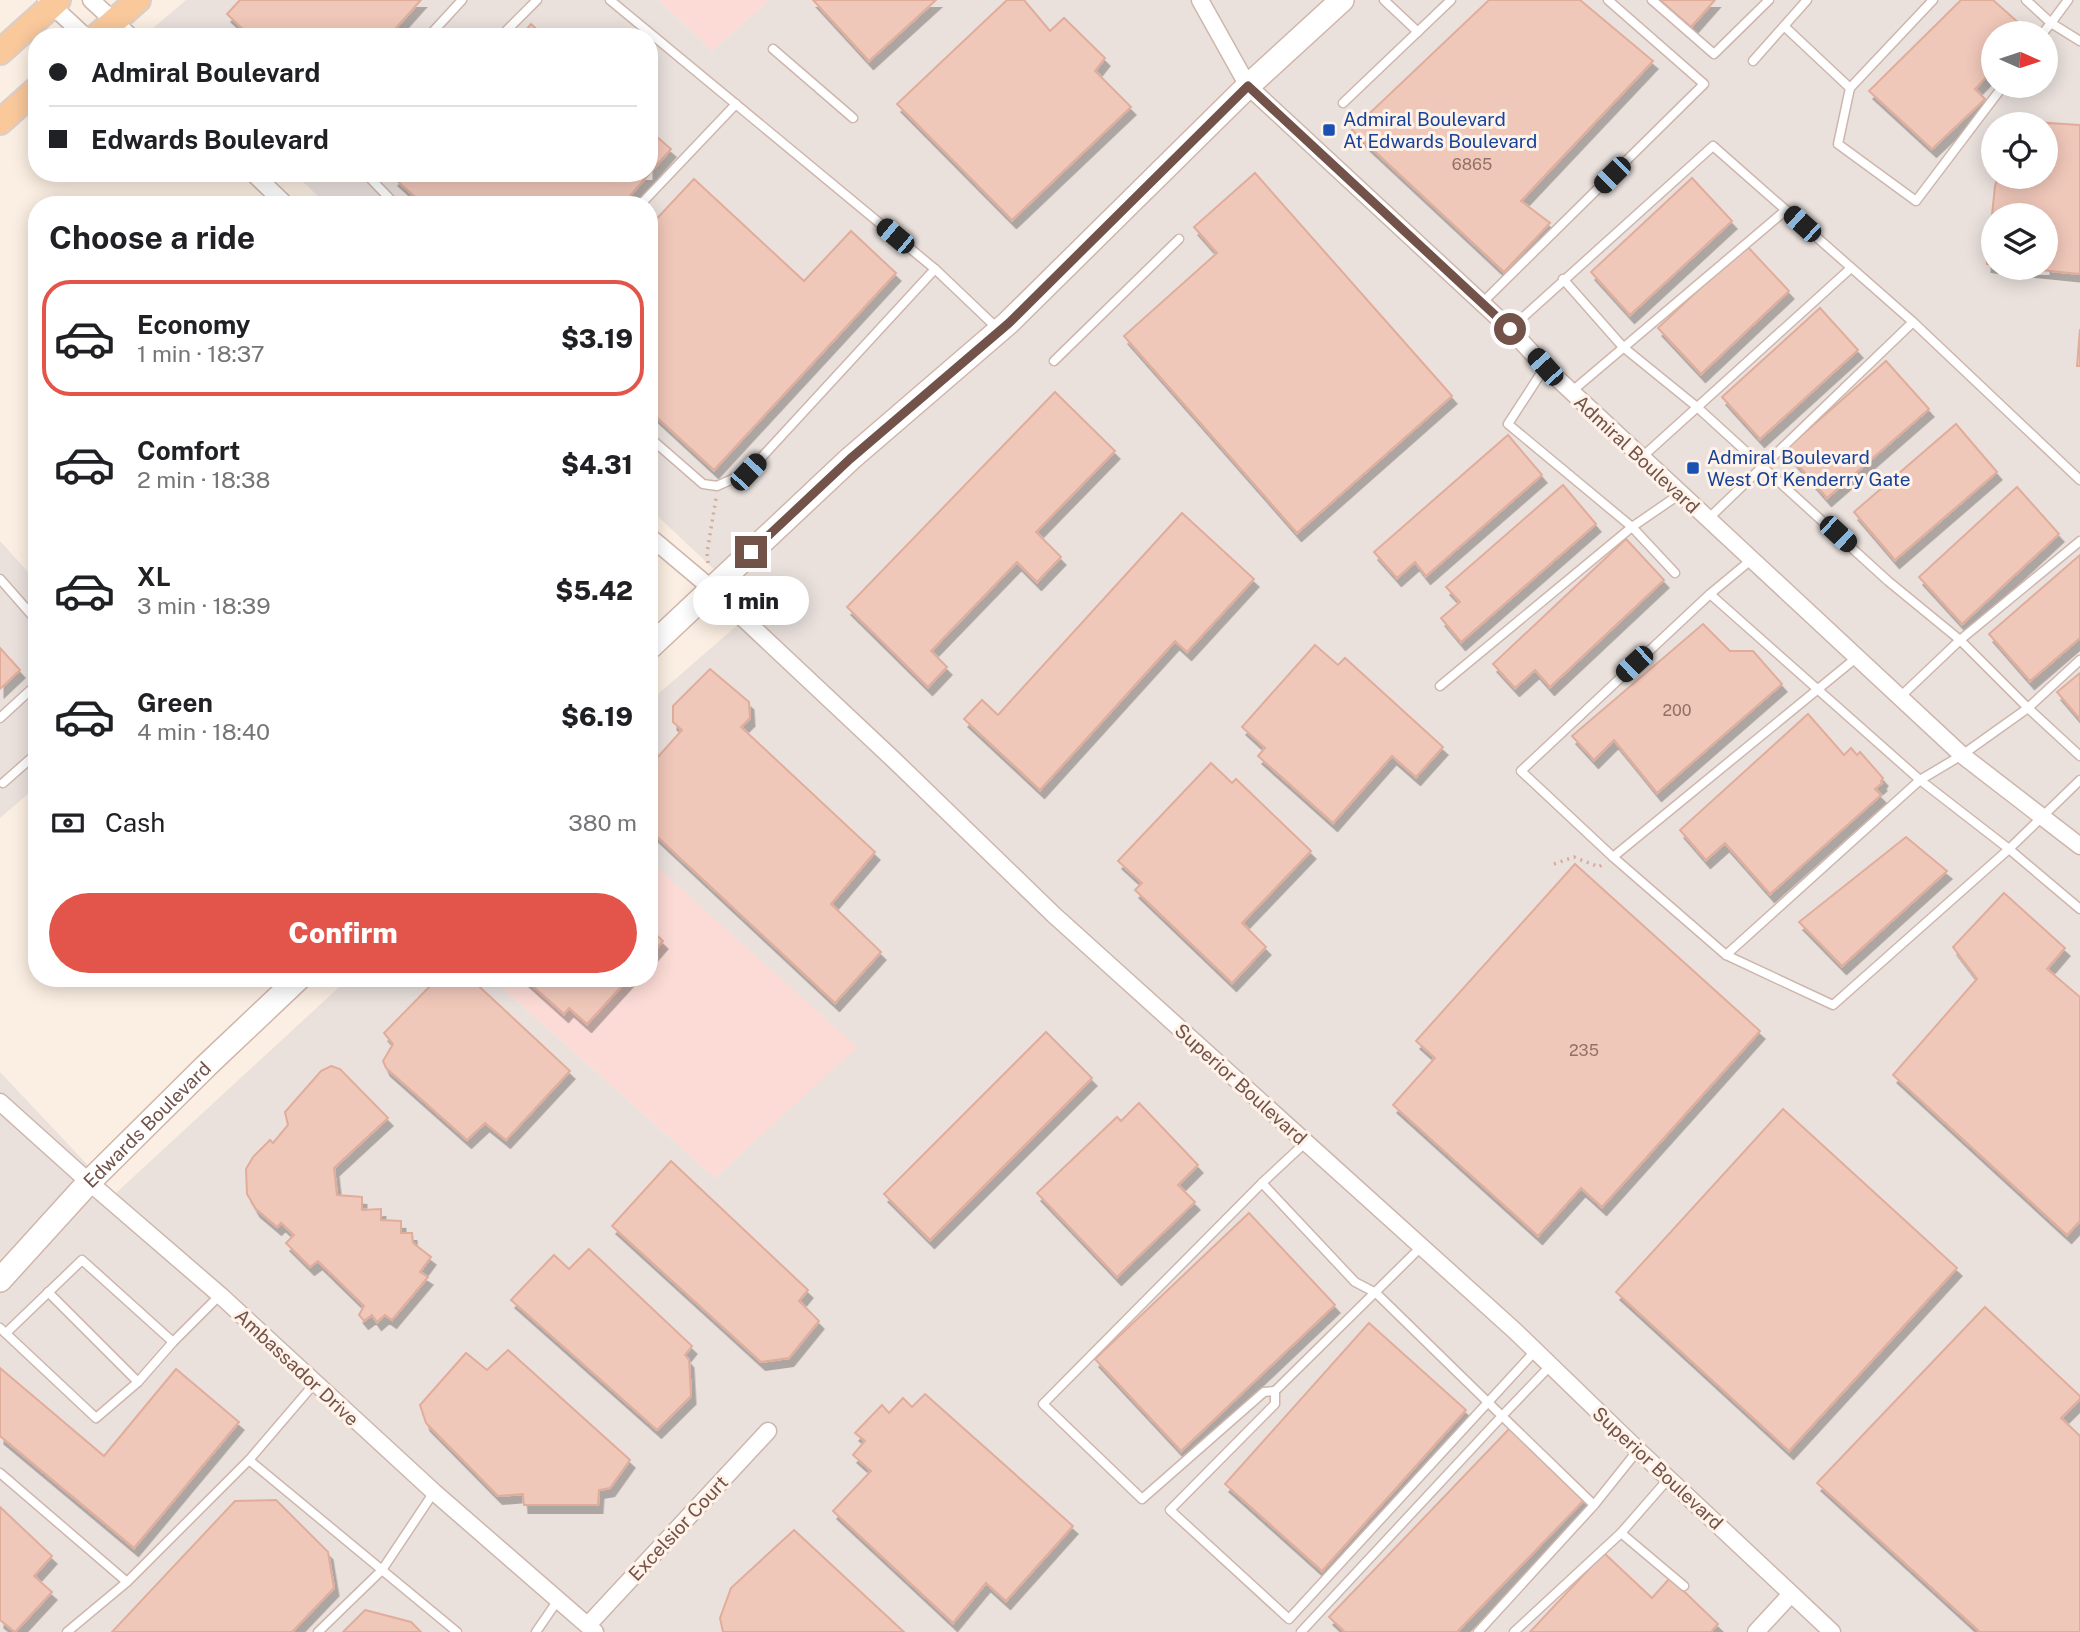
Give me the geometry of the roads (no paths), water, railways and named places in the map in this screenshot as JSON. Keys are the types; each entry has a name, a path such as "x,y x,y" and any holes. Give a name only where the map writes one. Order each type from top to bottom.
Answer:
{"main road":[{"path":"116,28 138,0"},
{"path":"0,52 52,2"},
{"path":"0,122 28,97"}],"street":[{"path":"91,0 112,28"},
{"name":"Admiral Boulevard","path":"1200,0 1248,86 1510,329 1571,392 1899,699 1962,755 2080,846"},
{"path":"658,640 850,459 999,330 1248,86 1342,0"},
{"path":"52,2 77,28"},
{"path":"262,182 277,196"},
{"name":"Superior Boulevard","path":"658,544 712,589 1054,915 1536,1350 1832,1632"},
{"name":"Edwards Boulevard","path":"0,1280 89,1182 289,987"},
{"name":"Ambassador Drive","path":"0,1102 220,1295 434,1492 592,1629"},
{"name":"Excelsior Court","path":"592,1629 768,1431"},
{"path":"1756,1632 1791,1594"}],"lane":[{"path":"436,28 462,0"},
{"path":"509,28 537,0"},
{"path":"610,0 644,28"},
{"path":"1384,0 1418,32"},
{"path":"1343,103 1451,0"},
{"path":"1482,303 1704,84 1608,0"},
{"path":"1652,0 1714,54 1769,0"},
{"path":"1753,61 1807,0"},
{"path":"1933,0 1850,89 1838,144 1916,201 1994,98"},
{"path":"2026,0 2049,21"},
{"path":"2052,21 2068,0"},
{"path":"1784,26 1850,89"},
{"path":"2058,27 2080,41"},
{"path":"658,40 935,269 999,330"},
{"path":"773,49 853,118"},
{"path":"649,196 736,104"},
{"path":"1510,329 1713,146 1913,322 2080,480"},
{"path":"372,182 387,196"},
{"path":"1571,392 1786,210"},
{"path":"1054,361 1179,239"},
{"path":"1642,458 1851,268"},
{"path":"658,445 703,484 717,486 748,472 935,269"},
{"path":"1563,279 1623,347 1697,407 1891,584 1960,640 2080,756"},
{"path":"1708,520 1913,322"},
{"path":"1545,367 1508,424 1632,527 1675,573"},
{"path":"1440,686 1632,527 1680,494"},
{"path":"1899,699 1960,640 2080,541"},
{"path":"1751,560 1710,594 1521,771 1613,857 1726,955 1833,1005 2009,849 2080,780"},
{"path":"0,579 28,611"},
{"path":"1710,594 1920,780 2009,849 2080,909"},
{"path":"1613,857 1856,658"},
{"path":"1726,955 1920,780 1962,755 2028,708 2080,660"},
{"path":"0,718 28,692"},
{"path":"1,783 28,760"},
{"path":"1306,1142 1043,1404 1142,1499 1264,1392 1275,1391 1422,1246"},
{"path":"1262,1183 1356,1282 1376,1293 1594,1505"},
{"path":"173,1342 82,1260 3,1330 96,1418 138,1382 220,1295"},
{"path":"48,1292 138,1382"},
{"path":"1275,1391 1275,1404 1170,1510 1289,1619 1536,1350"},
{"path":"1301,1632 1550,1366"},
{"path":"67,1632 128,1581 249,1460 314,1384"},
{"path":"1478,1632 1594,1505 1638,1450"},
{"path":"249,1460 457,1632"},
{"path":"0,1473 128,1581"},
{"path":"1514,1632 1621,1534 1669,1478"},
{"path":"318,1632 382,1570 434,1492"},
{"path":"1621,1534 1684,1586"},
{"path":"536,1632 558,1600"}],"place":[{"name":"Admiral Boulevard At Edwards Boulevard","path":"1329,130"},
{"name":"Admiral Boulevard West Of Kenderry Gate","path":"1693,468"}]}
